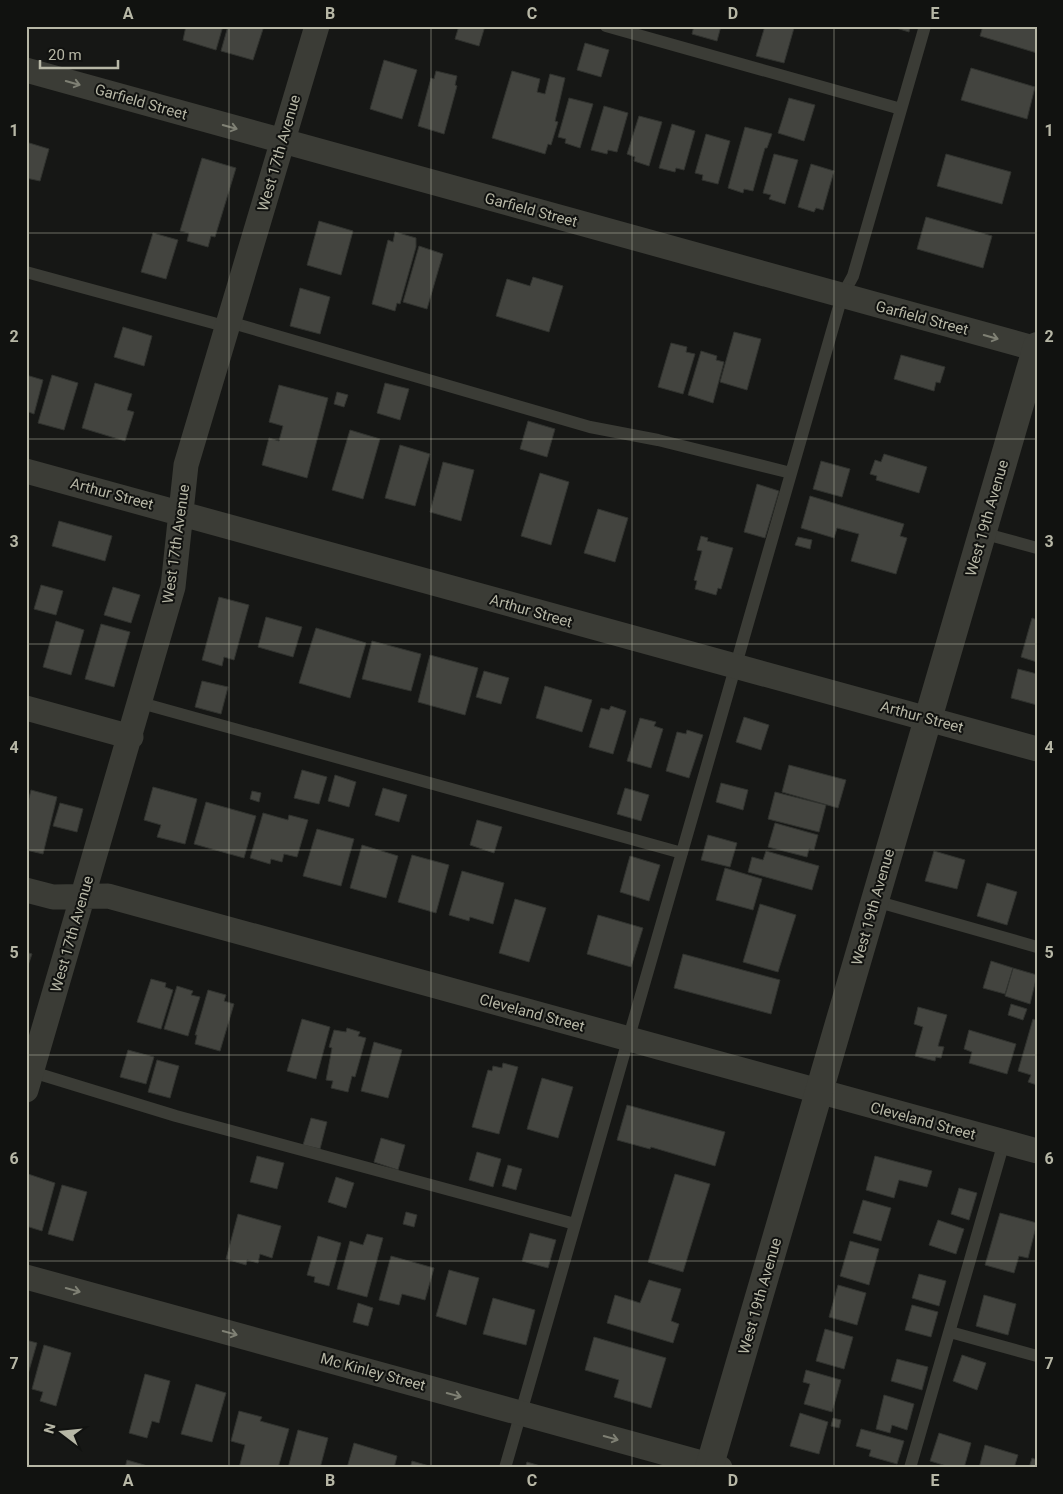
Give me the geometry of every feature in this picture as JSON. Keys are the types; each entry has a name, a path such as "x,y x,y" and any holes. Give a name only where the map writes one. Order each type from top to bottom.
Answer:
{"street":[{"name":"West 17th Avenue","path":"28,1077 84,896 173,588 186,465 317,26"},
{"name":"Garfield Street","path":"26,70 1036,348"},
{"name":"West 19th Avenue","path":"713,1467 819,1093 1036,348"},
{"name":"Arthur Street","path":"26,470 1037,749"},
{"path":"26,708 131,737"},
{"name":"Cleveland Street","path":"26,890 53,897 108,896 819,1093 1037,1151"},
{"name":"Mc Kinley Street","path":"26,1277 713,1467"}],"lane":[{"path":"606,26 901,109"},
{"path":"505,1468 842,296 852,276 925,26"},
{"path":"26,272 228,324 590,427 658,440 791,472"},
{"path":"982,533 1037,548"},
{"path":"141,703 682,852"},
{"path":"875,901 1037,947"},
{"path":"28,1077 575,1224"},
{"path":"910,1468 1004,1142"},
{"path":"950,1332 1037,1356"}],"building":[{"path":"186,26 223,26 216,50 183,40"},
{"path":"228,26 264,26 253,60 221,51"},
{"path":"459,26 485,26 479,46 455,39"},
{"path":"694,26 721,26 717,41 692,34"},
{"path":"765,26 794,28 784,63 756,56"},
{"path":"890,26 910,26 909,32"},
{"path":"983,26 1037,26 1037,53 980,36"},
{"path":"585,43 609,50 601,77 577,70"},
{"path":"384,60 417,70 402,119 370,109"},
{"path":"971,68 1035,87 1027,119 961,100"},
{"path":"436,71 457,76 455,85 457,86 444,134 418,126 431,78 434,79"},
{"path":"512,71 540,79 537,92 545,94 550,74 565,78 555,121 558,122 551,145 548,144 545,154 492,138"},
{"path":"569,98 593,104 580,148 565,143 566,139 558,137"},
{"path":"789,98 815,105 804,141 778,133"},
{"path":"604,106 628,113 617,152 608,150 607,154 591,150"},
{"path":"639,116 662,122 649,166 634,161 635,157 627,154"},
{"path":"672,124 695,131 684,170 676,168 675,172 659,168"},
{"path":"745,127 772,134 767,148 765,148 753,191 744,189 743,193 728,188"},
{"path":"706,134 730,141 718,184 702,180 703,175 695,173"},
{"path":"26,142 49,149 40,181 26,178"},
{"path":"774,154 798,160 785,204 769,199 771,195 763,193"},
{"path":"946,154 1011,172 1002,204 937,186"},
{"path":"202,158 236,168 215,237 211,236 208,247 187,241 189,233 180,231"},
{"path":"811,164 834,171 823,210 816,208 814,212 798,207"},
{"path":"926,217 992,236 983,268 917,249"},
{"path":"319,221 353,231 341,275 307,265"},
{"path":"395,232 416,238 416,247 400,304 397,303 395,311 372,304 388,240 393,242"},
{"path":"153,233 178,240 166,279 141,272"},
{"path":"419,246 443,254 427,309 403,302"},
{"path":"533,277 563,286 549,332 496,316 507,279 530,286"},
{"path":"300,288 330,297 320,334 290,326"},
{"path":"123,327 152,336 144,366 114,357"},
{"path":"734,332 761,339 747,390 720,382"},
{"path":"671,343 687,347 686,352 695,354 683,394 658,387"},
{"path":"701,351 717,356 716,360 724,362 713,403 688,395"},
{"path":"901,355 945,367 940,383 936,382 934,391 894,379"},
{"path":"26,375 43,380 34,414 26,411"},
{"path":"52,375 78,383 64,430 38,423"},
{"path":"95,383 132,394 127,410 134,412 125,441 82,428"},
{"path":"385,383 409,389 400,420 377,413"},
{"path":"279,385 328,398 307,478 262,465 269,438 279,441 283,426 269,422"},
{"path":"337,392 348,395 344,407 334,404"},
{"path":"528,421 555,429 547,457 520,449"},
{"path":"350,430 380,439 363,499 332,490"},
{"path":"400,445 430,454 415,506 385,498"},
{"path":"884,454 927,467 919,493 876,480 877,476 870,474 875,460 881,462"},
{"path":"821,461 850,469 842,497 813,489"},
{"path":"443,462 474,470 461,521 430,512"},
{"path":"540,473 569,482 551,545 521,536"},
{"path":"757,484 779,491 765,538 744,532"},
{"path":"810,496 904,524 900,536 907,538 896,574 851,561 859,534 837,528 834,538 801,528"},
{"path":"598,509 628,518 615,562 584,553"},
{"path":"59,521 112,536 105,561 52,546"},
{"path":"701,536 708,538 707,541 733,548 721,589 718,588 716,595 695,589 697,581 694,580 702,551 697,550"},
{"path":"798,537 812,540 810,549 795,545"},
{"path":"41,585 63,591 56,615 34,609"},
{"path":"113,587 140,595 131,623 104,615"},
{"path":"219,597 249,605 234,660 224,657 222,666 202,660"},
{"path":"266,617 302,627 293,657 258,647"},
{"path":"1032,618 1037,620 1037,662 1021,657"},
{"path":"56,621 84,630 71,675 43,667"},
{"path":"101,624 130,632 114,687 85,679"},
{"path":"316,628 366,643 350,698 299,683"},
{"path":"372,641 421,654 411,691 362,679"},
{"path":"430,655 478,668 465,715 418,702"},
{"path":"1018,669 1037,674 1037,705 1011,698"},
{"path":"484,671 509,678 501,704 476,697"},
{"path":"202,681 228,687 221,714 195,707"},
{"path":"545,686 592,700 582,732 536,718"},
{"path":"611,706 626,711 613,754 589,747 601,708 609,710"},
{"path":"744,717 769,725 761,750 736,742"},
{"path":"640,718 656,722 654,726 663,729 651,768 627,761"},
{"path":"687,730 703,735 689,778 666,771 677,732 686,734"},
{"path":"789,765 846,780 838,808 782,792"},
{"path":"302,770 327,777 319,804 294,798"},
{"path":"335,775 356,782 349,807 328,801"},
{"path":"721,783 748,790 743,810 716,802"},
{"path":"153,787 197,799 185,844 157,837 161,825 144,820"},
{"path":"383,788 407,795 399,822 375,815"},
{"path":"625,788 649,795 641,821 617,814"},
{"path":"31,790 57,797 43,854 26,850 26,810"},
{"path":"252,791 261,793 259,802 250,799"},
{"path":"775,792 826,805 819,832 768,819"},
{"path":"206,802 256,816 244,858 194,844"},
{"path":"60,803 83,809 77,832 53,826"},
{"path":"263,813 288,820 289,815 308,820 297,857 284,854 282,862 271,859 270,864 250,858"},
{"path":"477,820 502,827 494,853 470,845"},
{"path":"775,823 818,835 814,850 809,849 807,857 768,847"},
{"path":"317,829 354,839 341,886 303,876"},
{"path":"708,835 737,843 730,867 701,860"},
{"path":"362,845 398,856 386,898 350,888"},
{"path":"766,851 819,866 812,890 748,872 752,857 763,860"},
{"path":"934,851 965,860 957,889 925,881"},
{"path":"412,855 449,865 436,913 398,902"},
{"path":"630,856 660,865 649,901 620,892"},
{"path":"725,868 762,879 753,910 716,900"},
{"path":"462,871 504,883 493,924 470,917 469,921 449,915"},
{"path":"987,883 1017,892 1007,925 977,916"},
{"path":"515,899 546,908 529,962 499,953"},
{"path":"760,904 796,915 778,972 743,962"},
{"path":"598,915 643,928 631,967 587,954"},
{"path":"26,952 32,954 26,971"},
{"path":"683,954 780,980 771,1014 674,988"},
{"path":"991,961 1013,968 1005,994 983,988"},
{"path":"1013,968 1037,975 1030,1004 1005,996"},
{"path":"151,979 166,983 165,987 173,990 161,1029 137,1022"},
{"path":"177,986 193,991 191,995 200,997 188,1036 164,1029"},
{"path":"208,990 226,995 224,1001 234,1004 220,1051 195,1044 197,1035 195,1035"},
{"path":"1011,1004 1027,1009 1023,1020 1008,1015"},
{"path":"918,1007 947,1015 938,1046 944,1047 941,1058 936,1057 935,1061 915,1056 923,1027 914,1024"},
{"path":"302,1019 330,1027 316,1079 287,1071"},
{"path":"1033,1019 1037,1021 1037,1085 1028,1082 1031,1075 1018,1071"},
{"path":"347,1028 360,1032 358,1036 366,1038 355,1077 352,1076 348,1092 331,1088 333,1081 326,1080 332,1048 329,1047 334,1030 346,1032"},
{"path":"969,1030 1016,1044 1007,1074 969,1063 972,1052 964,1049"},
{"path":"374,1042 402,1050 388,1098 361,1091"},
{"path":"128,1050 154,1057 146,1084 120,1077"},
{"path":"157,1060 179,1066 170,1098 148,1092"},
{"path":"503,1063 518,1067 499,1134 472,1127 488,1070 492,1071 493,1066 502,1068"},
{"path":"542,1078 573,1087 558,1138 527,1129"},
{"path":"627,1105 725,1132 715,1166 651,1147 650,1149 617,1140"},
{"path":"311,1118 327,1122 320,1149 303,1145"},
{"path":"381,1138 405,1145 398,1170 374,1162"},
{"path":"477,1152 501,1159 493,1187 469,1180"},
{"path":"257,1156 284,1163 277,1189 250,1182"},
{"path":"875,1156 932,1171 927,1187 899,1180 894,1198 866,1190"},
{"path":"508,1165 522,1169 516,1190 502,1186"},
{"path":"28,1174 55,1183 42,1231 26,1226"},
{"path":"675,1174 710,1184 683,1272 648,1262"},
{"path":"336,1177 354,1183 346,1208 328,1202"},
{"path":"62,1185 87,1192 73,1241 48,1234"},
{"path":"959,1188 977,1193 969,1220 951,1214"},
{"path":"863,1200 891,1208 881,1241 853,1233"},
{"path":"406,1212 417,1215 414,1227 403,1224"},
{"path":"1000,1213 1037,1223 1028,1258 1019,1256 1014,1273 985,1265"},
{"path":"238,1214 281,1226 272,1258 260,1254 258,1263 247,1260 246,1265 226,1259"},
{"path":"938,1220 964,1229 956,1254 929,1245"},
{"path":"530,1233 556,1240 548,1268 522,1261"},
{"path":"367,1234 383,1238 367,1297 337,1289 350,1241 363,1245"},
{"path":"318,1236 341,1243 329,1286 314,1282 315,1277 307,1275"},
{"path":"850,1241 879,1249 869,1285 840,1276"},
{"path":"391,1256 434,1268 425,1300 402,1294 399,1305 379,1300"},
{"path":"449,1270 479,1278 466,1325 436,1316"},
{"path":"919,1274 946,1281 939,1306 912,1298"},
{"path":"649,1280 681,1289 671,1321 679,1324 673,1343 607,1323 615,1295 640,1303"},
{"path":"838,1285 866,1293 857,1325 829,1317"},
{"path":"984,1295 1016,1304 1008,1335 976,1326"},
{"path":"493,1298 535,1310 526,1345 483,1334"},
{"path":"358,1303 373,1308 368,1326 353,1322"},
{"path":"912,1305 938,1312 931,1337 905,1330"},
{"path":"825,1329 853,1337 844,1369 816,1361"},
{"path":"594,1337 666,1358 651,1408 614,1397 619,1380 585,1370"},
{"path":"26,1340 37,1343 26,1381"},
{"path":"44,1345 71,1353 56,1406 40,1401 43,1392 32,1389"},
{"path":"962,1355 986,1363 977,1390 953,1381"},
{"path":"897,1359 928,1367 922,1390 891,1381"},
{"path":"806,1370 841,1380 832,1412 804,1404 810,1384 803,1382"},
{"path":"145,1374 170,1381 159,1423 152,1421 147,1438 129,1433"},
{"path":"196,1384 226,1393 212,1442 181,1434"},
{"path":"884,1395 914,1404 907,1430 892,1425 890,1433 876,1429"},
{"path":"239,1411 262,1417 260,1421 289,1429 278,1468 239,1468 245,1445 231,1441"},
{"path":"800,1413 828,1422 819,1454 790,1446"},
{"path":"833,1418 841,1420 839,1428 831,1426"},
{"path":"861,1429 904,1441 897,1464 869,1456 871,1450 856,1446"},
{"path":"298,1430 328,1438 320,1468 288,1468"},
{"path":"939,1433 971,1443 964,1468 953,1468 930,1461"},
{"path":"354,1443 397,1456 394,1468 347,1468"},
{"path":"985,1445 1018,1455 1014,1468 979,1468"},
{"path":"1032,1458 1037,1460 1037,1468 1029,1468"},
{"path":"127,1460 151,1467 125,1468"},
{"path":"412,1461 436,1468 410,1468"},
{"path":"527,1462 547,1468 525,1468"}]}
